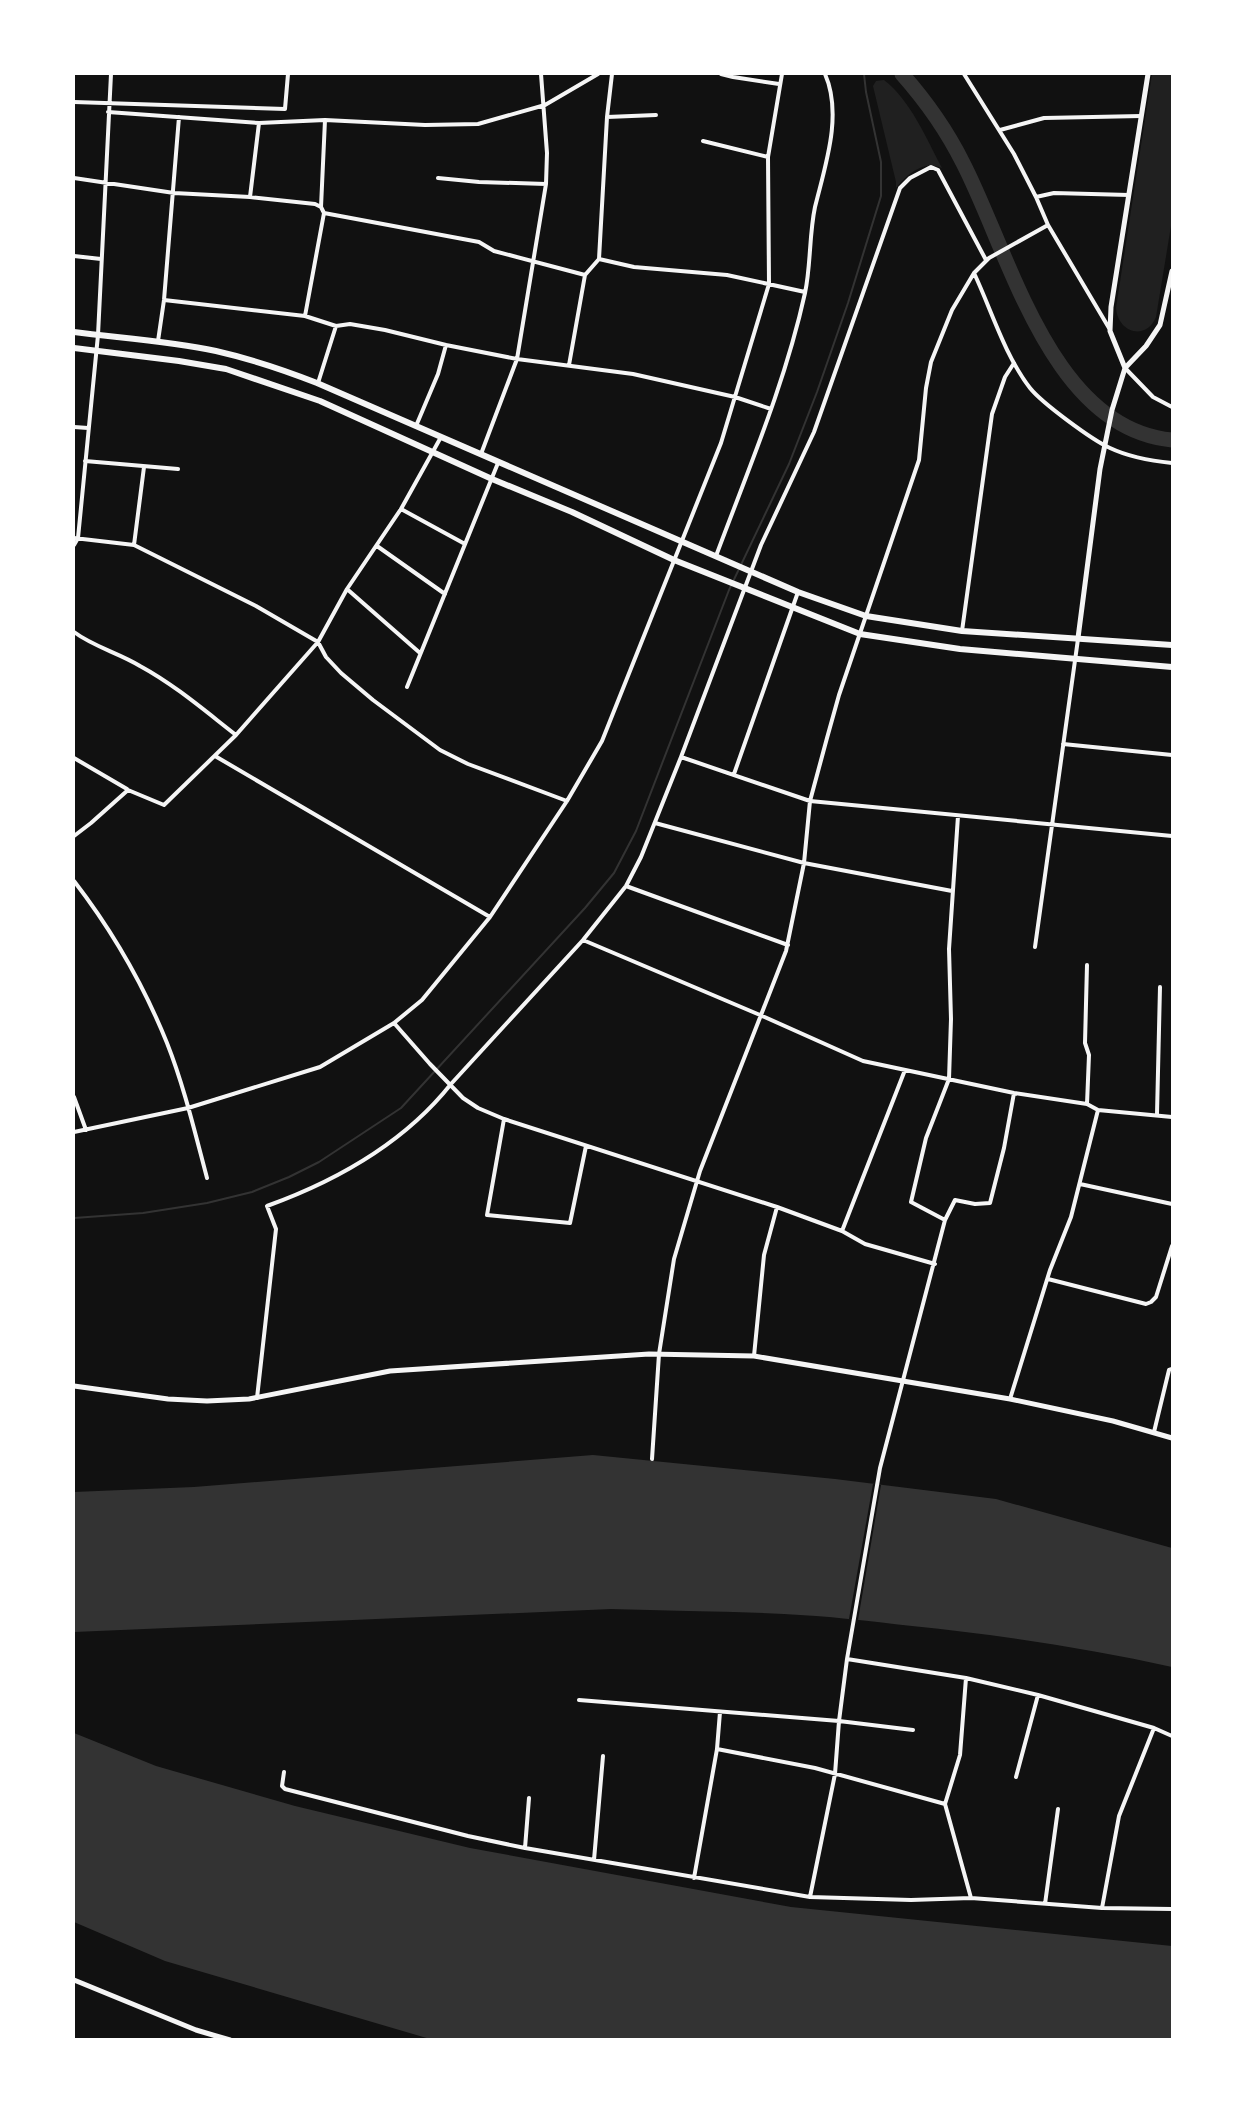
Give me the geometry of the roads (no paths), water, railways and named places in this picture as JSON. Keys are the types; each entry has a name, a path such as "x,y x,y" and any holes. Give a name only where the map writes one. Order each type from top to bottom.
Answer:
{"main road":[{"path":"1125,368 1110,331 1110,307 1148,74"},
{"path":"1078,638 1104,444 1118,387 1125,368 1155,335 1166,308 1173,271"},
{"path":"74,332 158,341 215,351 268,364 318,383 798,592 866,616 962,631 1173,645"},
{"path":"74,348 226,369 320,401 492,479 572,512 674,560 860,634 960,649 1173,667"},
{"path":"74,1386 168,1399 207,1401 257,1398 390,1371 659,1354 754,1356 1010,1399 1113,1421 1173,1438"},
{"path":"74,1980 196,2031 230,2040"}],"street":[{"path":"74,545 86,461 98,335 111,74"},
{"path":"74,102 285,109 288,74"},
{"path":"481,455 517,359 546,184 545,105 541,74"},
{"path":"108,112 259,123 325,120 425,125 478,124 545,105 598,74"},
{"path":"569,365 585,275 599,259 607,117 612,74"},
{"path":"721,74 779,84"},
{"path":"74,1132 188,1108 320,1067 394,1023 422,1000 490,917 567,801 602,741 721,443 769,284 768,157 782,74"},
{"path":"716,556 785,370 805,292 815,209 823,180 832,122 830,83 825,74"},
{"path":"964,74 1000,130 1036,197 1048,225 1110,331"},
{"path":"607,117 656,115"},
{"path":"1000,130 1044,118 1141,116"},
{"path":"158,341 164,300 179,117"},
{"path":"305,316 324,213 321,207 325,120"},
{"path":"250,197 259,123"},
{"path":"703,141 768,157"},
{"path":"257,1398 276,1229 267,1206 328,1181 381,1148 435,1104 583,940 626,886 656,823 761,545 814,432 900,188 910,178 931,167 938,170 988,259"},
{"path":"74,178 174,193 250,197 315,204 321,207"},
{"path":"438,178 546,184"},
{"path":"1036,197 1054,193 1129,195"},
{"path":"324,213 479,242 494,251 585,275"},
{"path":"652,1459 659,1354 674,1259 697,1182 788,945 804,863 810,801 839,695 919,460 931,362 952,310 974,273 988,259 1048,225"},
{"path":"74,256 101,259"},
{"path":"599,259 634,267 727,276 805,292"},
{"path":"974,273 1014,363 1030,387 1045,403 1111,449 1173,463"},
{"path":"164,300 305,316 336,326 350,324 385,330 517,359 633,374 735,398 771,409"},
{"path":"318,383 336,326"},
{"path":"415,426 438,374 446,345"},
{"path":"962,631 992,414 1002,384 1014,363"},
{"path":"1125,368 1153,397 1173,407"},
{"path":"74,427 88,428"},
{"path":"74,758 128,790 164,805 236,735 318,642 347,589 401,509 441,437"},
{"path":"86,461 178,469"},
{"path":"407,687 498,463"},
{"path":"134,545 144,467"},
{"path":"401,509 465,544"},
{"path":"76,538 134,545 256,606 318,642 326,657 341,673 372,700 440,750 468,764 567,801"},
{"path":"377,546 445,594"},
{"path":"347,589 420,653"},
{"path":"734,774 798,592"},
{"path":"74,632 167,682 236,735"},
{"path":"1035,947 1078,638"},
{"path":"1063,744 1173,755"},
{"path":"215,756 490,917"},
{"path":"681,757 810,801 1173,836"},
{"path":"74,836 128,790"},
{"path":"945,1220 911,1202 926,1138 949,1079 951,1019 949,950 958,816"},
{"path":"656,823 804,863 952,891"},
{"path":"74,881 94,908 152,1008 167,1044 188,1108 207,1178"},
{"path":"626,886 788,945"},
{"path":"583,940 862,1061 1014,1093 1087,1104 1098,1110 1173,1117"},
{"path":"1087,965 1085,1043 1089,1055 1087,1104"},
{"path":"1156,1114 1160,987"},
{"path":"394,1023 443,1078 463,1098 478,1108 504,1119 777,1207 842,1231 865,1244 935,1264"},
{"path":"842,1231 905,1070"},
{"path":"810,1897 835,1774 847,1659 880,1468 902,1380 945,1220 955,1200 975,1204 990,1203 1004,1148 1014,1093"},
{"path":"74,1097 86,1130"},
{"path":"1010,1399 1048,1279 1071,1217 1098,1110"},
{"path":"504,1119 487,1215 570,1223 586,1146"},
{"path":"1080,1184 1173,1204"},
{"path":"754,1356 765,1254 777,1207"},
{"path":"1048,1279 1146,1304 1156,1297 1173,1246"},
{"path":"1154,1432 1169,1370 1173,1369"},
{"path":"847,1659 966,1678 1038,1695 1154,1728 1173,1736"},
{"path":"966,1678 960,1755 945,1804 971,1898"},
{"path":"1016,1777 1038,1695"},
{"path":"579,1700 839,1721 913,1730"},
{"path":"694,1878 717,1749 720,1712"},
{"path":"1102,1908 1119,1816 1154,1728"},
{"path":"717,1749 815,1768 945,1804"},
{"path":"594,1860 603,1756"},
{"path":"284,1772 282,1786 285,1789 468,1836 525,1848 810,1897 911,1900 971,1898 1102,1908 1173,1909"},
{"path":"525,1848 529,1798"},
{"path":"1045,1904 1058,1809"}],"waterway":[{"path":"74,1218 143,1213 207,1203 252,1192 319,1162 401,1108 585,908 614,873 636,831 729,590 789,464 848,303 881,196 881,162 864,74"},
{"path":"902,74 936,117 957,151 1018,288 1065,372 1095,405 1130,429 1172,440"}]}
